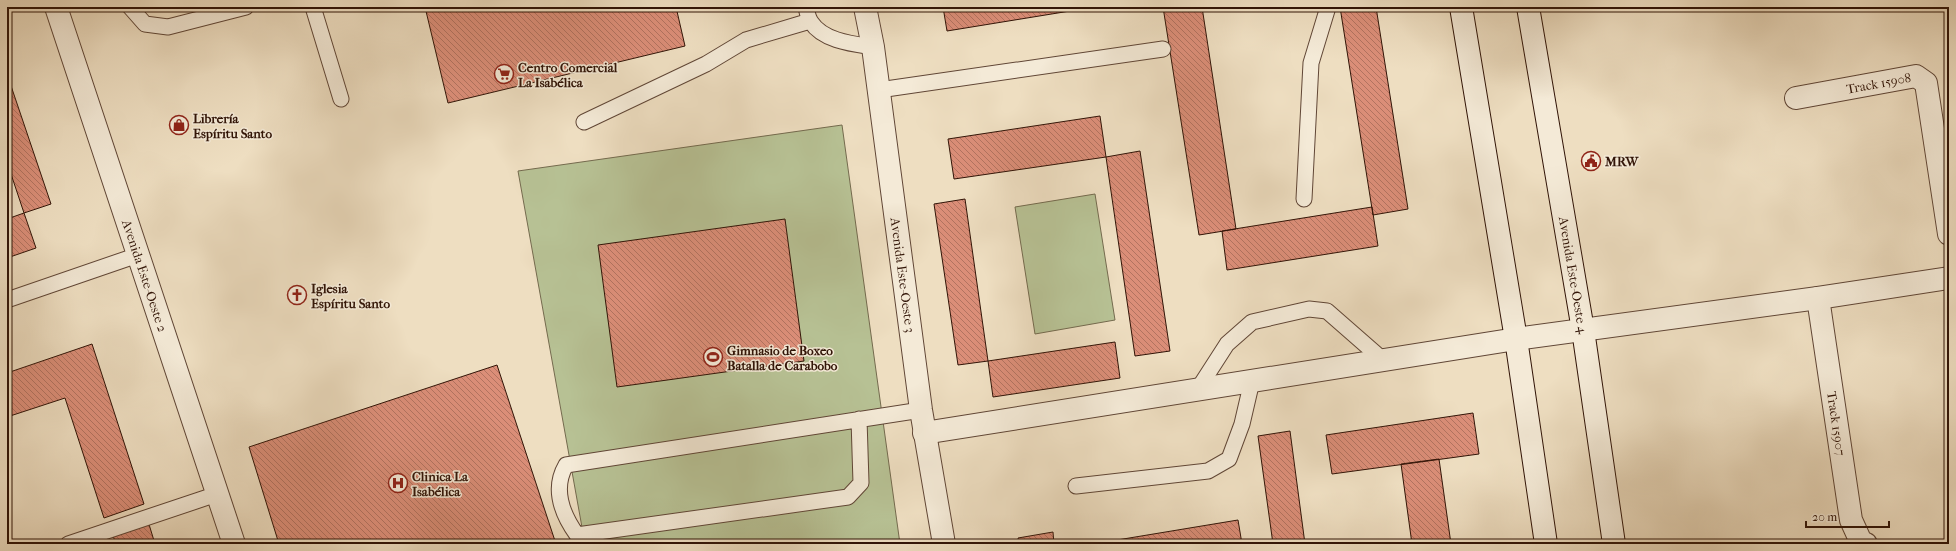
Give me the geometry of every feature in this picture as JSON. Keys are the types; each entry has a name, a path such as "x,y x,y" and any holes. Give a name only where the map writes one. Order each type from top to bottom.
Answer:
{"street":[{"name":"Avenida Este-Oeste 2","path":"56,7 234,544"},
{"name":"Avenida Este-Oeste 3","path":"865,7 873,47 879,90 924,432 944,544"},
{"path":"1460,7 1516,339 1546,544"},
{"name":"Avenida Este-Oeste 4","path":"1528,7 1583,330 1614,544"},
{"name":"Track 15908","path":"1796,98 1916,76 1926,83 1949,234"},
{"path":"924,432 1516,339 1818,298 1949,278"},
{"name":"Track 15907","path":"1818,298 1851,520 1861,542 1866,544"}],"lane":[{"path":"130,7 145,24 168,28 246,7"},
{"path":"313,7 341,99"},
{"path":"806,7 810,21 819,31 843,42 873,47"},
{"path":"1304,199 1311,63 1328,7"},
{"path":"584,122 706,64 746,40 810,21"},
{"path":"879,90 1163,49"},
{"path":"7,300 138,255"},
{"path":"1198,389 1227,344 1252,322 1309,309 1327,311 1383,360"},
{"path":"1076,486 1208,471 1229,459 1242,424 1252,380"},
{"path":"860,419 861,483 848,497 577,535 566,519 559,492 560,475 566,465 860,419 921,410"},
{"path":"68,544 217,494"}],"green space":[{"name":"Gimnasio de Boxeo Batalla de Carabobo","path":"842,125 900,544 585,544 518,171"},
{"path":"1095,194 1115,320 1035,334 1015,207"}],"building":[{"name":"Centro Comercial La Isabélica","path":"425,7 676,7 685,46 448,103"},
{"path":"943,7 1070,7 1070,11 947,31"},
{"path":"1163,7 1202,7 1236,229 1199,235"},
{"path":"1340,7 1376,7 1408,209 1373,215"},
{"path":"7,74 51,204 24,213 7,162"},
{"path":"1100,116 1106,157 954,179 948,139"},
{"path":"1140,151 1170,351 1135,356 1106,157"},
{"path":"965,199 988,361 958,365 934,204"},
{"path":"1372,207 1378,246 1227,270 1222,231"},
{"path":"24,213 36,248 7,258 7,219"},
{"path":"785,219 804,361 617,387 598,245"},
{"path":"1115,342 1120,378 993,397 988,361"},
{"path":"92,344 144,504 104,518 65,398 7,417 7,373"},
{"name":"Clinica La Isabélica","path":"497,365 556,544 279,544 249,447"},
{"path":"1473,413 1479,454 1332,474 1326,435"},
{"path":"1290,431 1305,544 1273,544 1258,436"},
{"path":"1439,459 1451,544 1412,544 1401,464"},
{"path":"1238,520 1242,544 1093,544"},
{"path":"148,521 155,544 116,544 112,533"},
{"path":"1053,532 1054,544 1019,544 1018,538"}],"place":[{"name":"Centro Comercial La Isabélica","path":"504,74"},
{"name":"Librería Espíritu Santo","path":"179,125"},
{"name":"MRW","path":"1591,161"},
{"name":"Iglesia Espíritu Santo","path":"297,295"},
{"name":"Gimnasio de Boxeo Batalla de Carabobo","path":"713,357"},
{"name":"Clinica La Isabélica","path":"398,483"}]}
